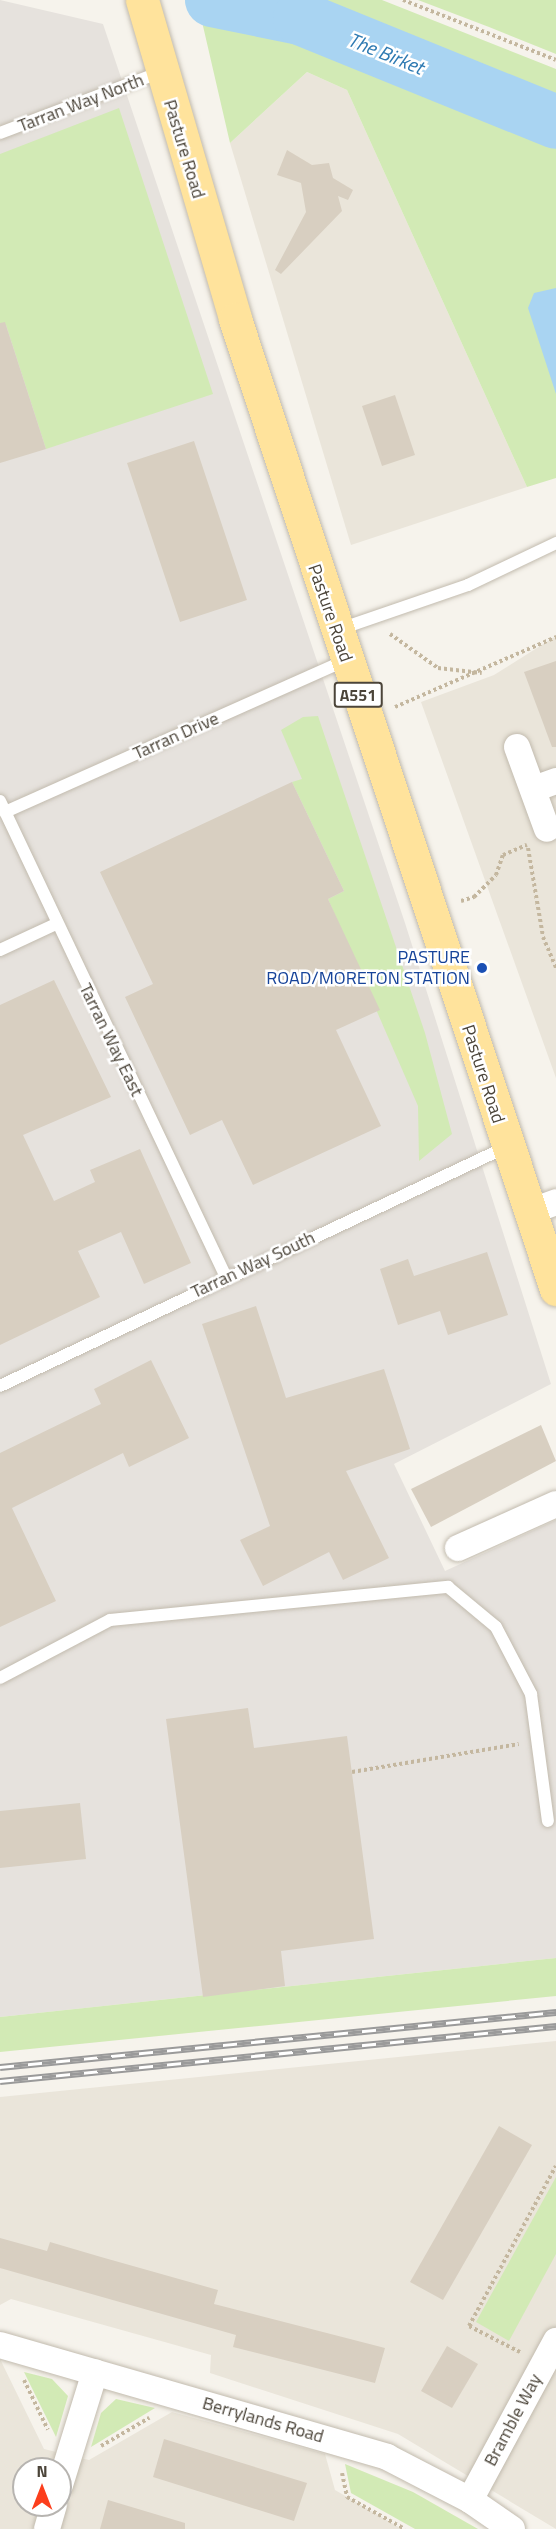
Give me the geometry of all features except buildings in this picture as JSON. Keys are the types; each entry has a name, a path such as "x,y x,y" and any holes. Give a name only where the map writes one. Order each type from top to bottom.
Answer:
{"main road":[{"name":"Pasture Road","path":"142,0 161,72 341,645 507,1147 543,1207 556,1289"}],"street":[{"path":"517,747 545,785 541,836"},
{"path":"458,1548 556,1504"},
{"name":"Bramble Way","path":"470,2500 556,2341"},
{"name":"Berrylands Road","path":"0,2345 387,2457 470,2500 512,2529"},
{"path":"69,2457 95,2372"}],"lane":[{"name":"Tarran Way North","path":"0,133 161,72"},
{"name":"Tarran Drive","path":"3,806 341,645 378,615 468,585 556,543"},
{"name":"Tarran Way East","path":"3,806 56,924 226,1277"},
{"path":"0,950 56,924"},
{"name":"Tarran Way South","path":"0,1386 226,1277 507,1147"},
{"path":"0,1678 110,1620 448,1587 496,1627 531,1694 548,1821"}],"path":[{"path":"403,0 556,60"},
{"path":"378,615 393,640 438,668 483,673"},
{"path":"366,718 483,673 556,637"},
{"path":"430,911 474,897 496,874 503,855 541,836"},
{"path":"527,845 543,937 556,968"},
{"path":"352,1772 537,1741"},
{"path":"544,2364 469,2326 556,2166"},
{"path":"337,2442 347,2497 405,2529"}],"shaded area":[{"path":"0,0 103,24 405,923 551,1384 394,1464 445,1571 556,1520 556,1958 0,2017"},
{"path":"307,72 347,90 527,487 351,545 230,143"},
{"path":"556,636 556,1078 421,702 494,675"},
{"path":"556,2041 556,2529 398,2434 210,2373 211,2355 11,2299 0,2305 0,2097"},
{"path":"0,2359 44,2449 89,2460 172,2412 325,2454 335,2490 402,2529 0,2529"}],"green space":[{"path":"197,0 382,0 556,69 556,478 527,487 347,90 307,72 230,143"},
{"path":"418,0 556,0 556,54 489,27"},
{"path":"119,108 213,394 46,449 6,325 0,327 0,154"},
{"path":"318,716 425,1033 452,1134 419,1161 418,1106 328,899 344,891 292,782 302,779 281,730 303,717"},
{"path":"556,1958 556,1996 0,2052 0,2017"},
{"path":"556,2177 556,2254 509,2341 476,2322"},
{"path":"24,2372 52,2379 68,2396 56,2437"},
{"path":"116,2399 155,2408 91,2447 101,2413"},
{"path":"345,2464 413,2492 478,2529 415,2529 351,2493"}],"water":[{"path":"556,288 556,394 528,308 534,293"}],"waterway":[{"name":"The Birket","path":"212,0 300,18 556,122"}],"railway":[{"path":"0,2067 556,2012"},
{"path":"0,2081 556,2026"}],"place":[{"name":"PASTURE ROAD/MORETON STATION","path":"482,968"}]}
